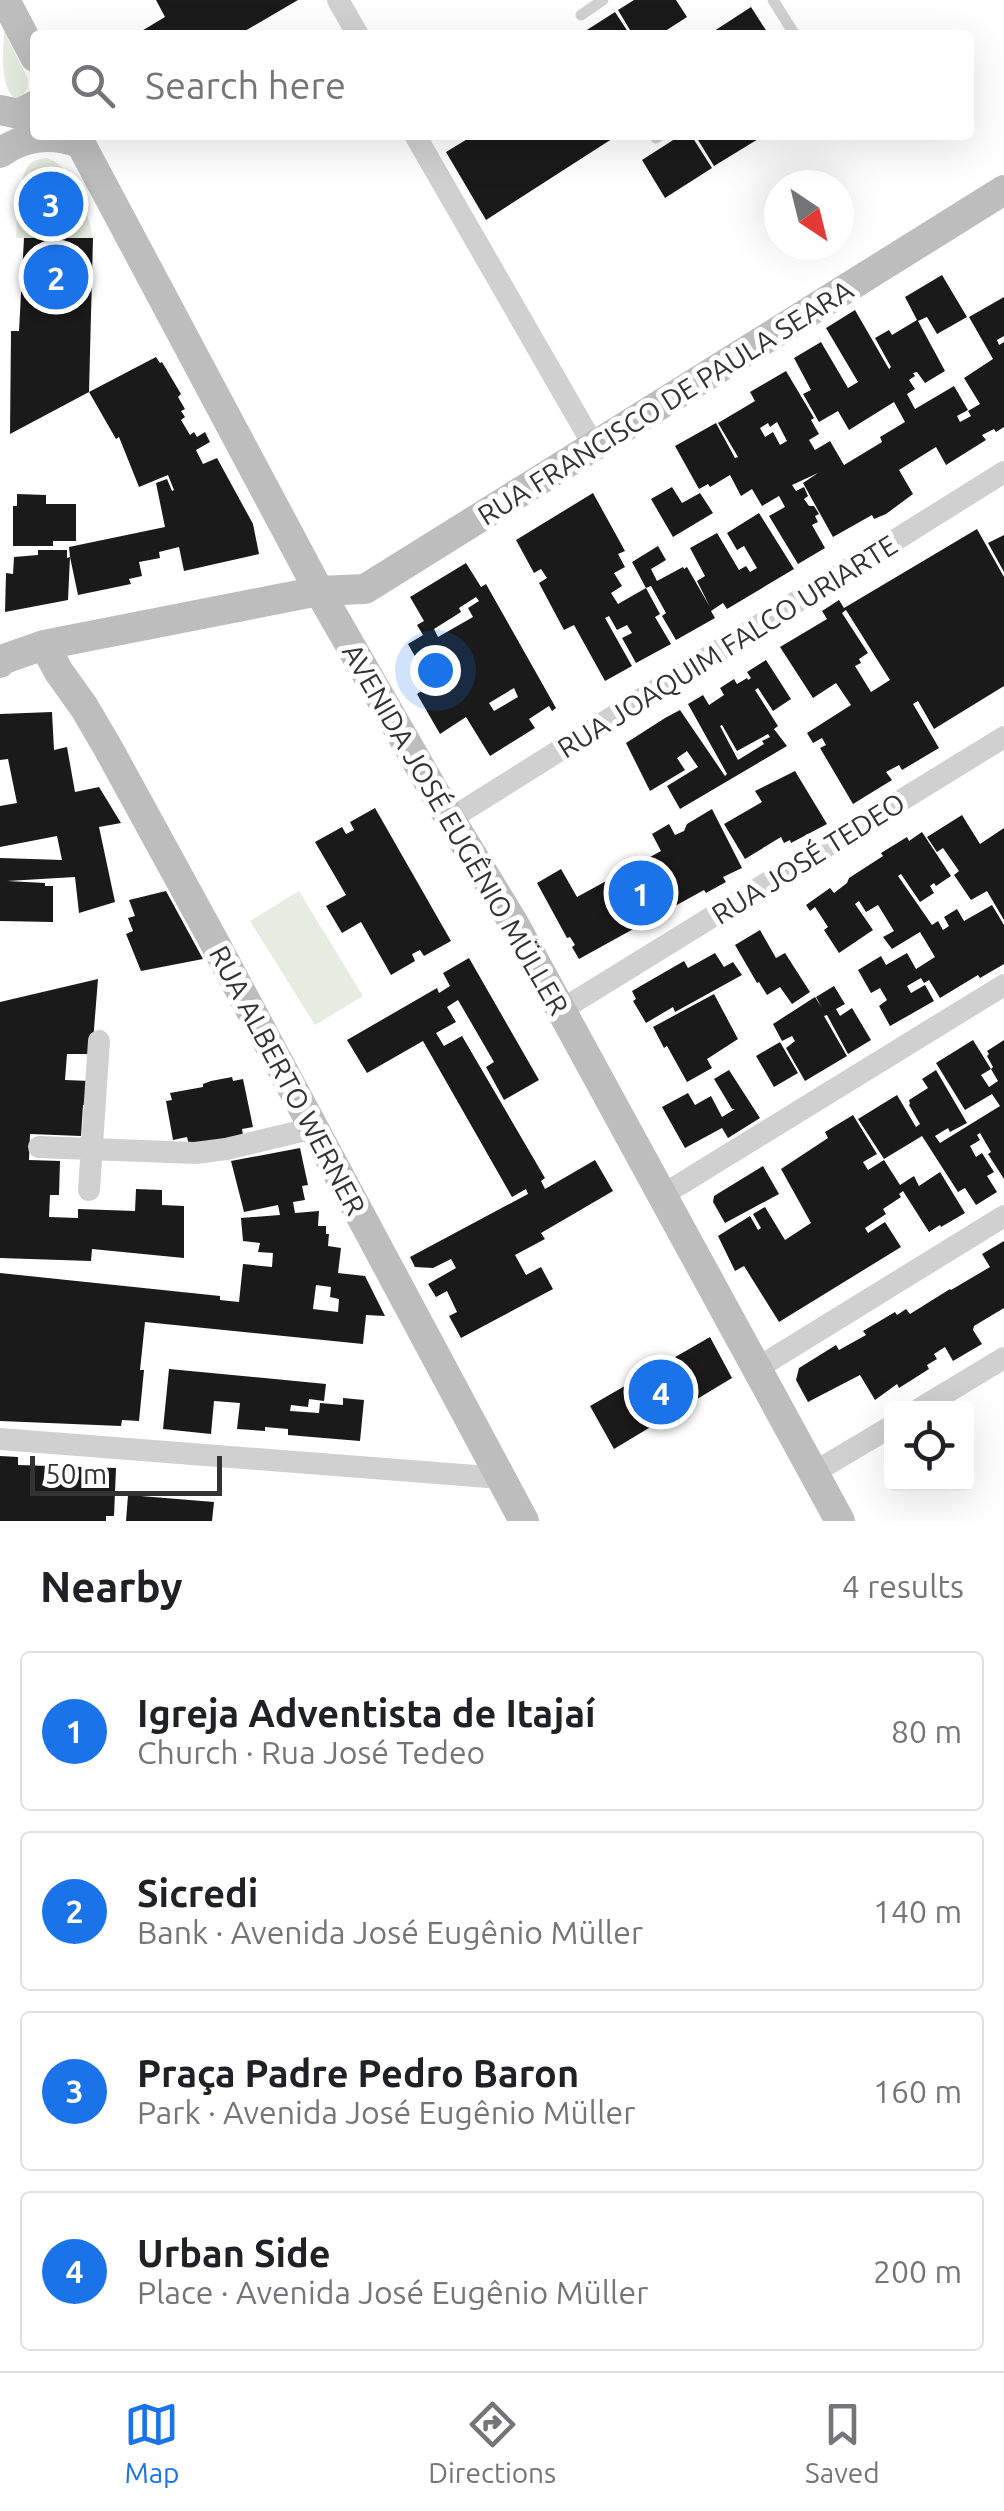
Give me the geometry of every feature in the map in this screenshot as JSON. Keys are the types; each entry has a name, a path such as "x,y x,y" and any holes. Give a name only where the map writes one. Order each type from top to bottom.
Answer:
{"main road":[{"path":"6,0 30,48"},
{"path":"0,110 19,114 30,108"},
{"path":"0,153 30,138"},
{"name":"AVENIDA JOSÉ EUGÊNIO MÜLLER","path":"79,140 320,591 450,820 513,922 840,1521"},
{"name":"RUA FRANCISCO DE PAULA SEARA","path":"0,663 44,645 320,591 364,589 1004,190"},
{"name":"RUA ALBERTO WERNER","path":"44,645 108,748 524,1521"}],"street":[{"path":"338,0 355,30"},
{"path":"418,140 594,446"},
{"name":"RUA JOAQUIM FALCO URIARTE","path":"450,820 1004,472"},
{"name":"RUA JOSÉ TEDEO","path":"561,1010 1004,737"},
{"path":"661,1196 1004,985"},
{"path":"89,1190 99,1041"},
{"path":"39,1147 213,1152 314,1128"},
{"path":"756,1369 1004,1216"},
{"path":"933,1401 1004,1358"},
{"path":"813,1473 884,1431"},
{"path":"0,1439 501,1478"}],"lane":[{"path":"580,16 603,0"},
{"path":"774,0 791,30"}],"shaded area":[{"path":"4,31 28,79 26,91 16,99 5,79"},
{"path":"47,158 56,162 71,180 88,216 93,238 16,238 26,169"},
{"path":"299,891 363,996 315,1025 250,921"}],"building":[{"path":"156,0 298,0 247,30 143,30 165,17"},
{"path":"634,0 676,0 687,17 667,30 630,30 618,10"},
{"path":"751,7 766,30 716,30"},
{"path":"615,12 627,30 587,30"},
{"path":"466,140 610,140 486,220 446,152"},
{"path":"673,140 694,140 712,168 665,198 642,160"},
{"path":"698,140 757,140 714,166"},
{"path":"24,238 93,238 89,392 10,434 11,331 19,331"},
{"path":"942,275 967,317 937,334 927,317 918,321 945,371 925,383 917,372 913,373 915,376 909,380 915,389 907,394 915,409 954,386 968,410 957,416 960,422 980,404 964,378 993,359 969,317 1004,297 1004,336 997,340 999,345 1004,342 1004,427 982,435 986,440 946,465 936,447 899,470 913,494 886,514 874,519 872,515 833,537 803,483 818,473 792,485 796,491 804,487 808,496 804,499 819,514 815,516 818,522 812,525 825,548 798,564 769,516 785,507 779,496 762,506 752,489 741,496 730,475 699,489 675,446 716,423 735,458 738,457 718,423 755,401 750,392 786,371 814,418 811,420 819,434 809,440 815,450 830,441 844,465 882,442 880,437 905,422 894,402 849,430 838,411 819,422 803,394 811,390 794,358 821,342 848,388 858,382 826,328 855,310 889,369 875,338 889,330 892,335 917,320 905,297","holes":["777,422 787,441 780,445 773,432 765,437 760,428"]},
{"path":"156,357 181,394 178,397 185,417 181,420 190,435 194,432 197,437 205,432 210,442 196,450 203,464 217,458 253,524 259,554 184,571 179,547 159,552 160,558 139,562 142,576 129,579 131,584 78,595 69,547 165,527 156,483 167,479 174,490 168,475 139,487 119,437 116,439 89,392"},
{"path":"672,487 682,503 700,493 713,513 673,537 651,499"},
{"path":"593,493 625,551 618,554 625,567 614,573 622,586 611,593 618,604 646,588 660,614 655,617 671,644 636,663 622,638 632,633 627,625 617,630 609,616 605,618 632,666 605,681 574,625 564,630 539,583 547,578 541,569 534,573 516,540"},
{"path":"17,494 46,495 46,504 76,504 76,541 53,541 53,546 13,546 13,506 17,506"},
{"path":"759,513 794,569 727,609 723,603 711,611 715,618 676,640 651,586 646,588 632,562 658,546 666,560 651,569 657,581 687,567 710,607 697,581 705,576 690,548 717,533 739,570 746,566 750,572 757,568 744,546 737,550 727,533"},
{"path":"977,529 1004,577 1004,686 934,729 918,701 913,704 939,748 902,770 899,765 886,772 892,780 853,804 820,748 826,745 822,738 813,743 807,733 851,705 836,683 813,698 780,647 827,619 822,611 839,600 844,608","holes":["846,610 890,680 871,692 855,666 868,653 842,613"]},
{"path":"1004,535 1004,572 988,543"},
{"path":"38,550 67,550 67,558 70,557 68,600 5,612 6,573 13,574 14,557 38,555"},
{"path":"466,563 481,587 486,584 556,708 552,711 549,706 529,719 535,728 490,756 466,717 440,734 417,694 431,685 408,644 423,635 417,625 424,621 410,597","holes":["476,597 479,601 468,608 473,617 438,637 434,629","514,688 518,697 494,711 489,703"]},
{"path":"766,660 791,699 773,711 758,688 755,690 787,746 680,809 667,786 698,767 687,751 677,758 685,770 650,791 626,743 680,710 727,774 688,704 703,695 709,705 724,695 720,688 734,679 737,684 751,678 747,672","holes":["720,726 737,751 768,734 770,737 738,760"]},
{"path":"52,712 54,750 67,747 75,792 99,787 121,823 99,827 115,902 79,913 75,877 7,881 53,886 53,922 0,921 0,858 62,860 57,836 0,847 0,806 17,803 8,759 0,760 0,714"},
{"path":"795,771 827,824 791,843 784,843 781,837 745,859 724,824 762,802 755,791"},
{"path":"375,808 451,941 424,956 420,950 412,954 415,961 391,975 361,922 342,933 326,906 346,895 315,842 342,827 346,834 354,830 350,822"},
{"path":"712,809 742,868 723,877 726,882 706,893 704,890 579,959 572,947 575,945 567,938 537,883 561,869 577,897 661,851 652,834 669,824 675,835"},
{"path":"962,815 980,844 1004,828 1004,920 987,891 971,900 954,875 959,871 943,848 937,852 927,837"},
{"path":"922,832 951,876 930,886 934,893 920,902 901,874 898,876 932,925 938,921 943,930 949,926 944,917 957,909 964,921 992,905 1004,925 1004,964 940,998 929,980 924,983 921,978 907,986 911,993 925,985 934,1001 890,1026 879,1006 887,1000 880,988 871,993 858,970 881,956 886,965 907,953 916,969 935,957 920,932 892,949 883,937 894,931 878,905 866,912 859,901 855,904 873,930 839,953 815,907 810,911 806,905 830,888 834,893 883,856 881,853"},
{"path":"166,891 203,959 141,971 126,934 133,931 128,918 135,916 129,900"},
{"path":"760,930 776,958 785,953 810,992 792,1004 780,987 767,995 735,945"},
{"path":"715,953 724,967 733,962 742,975 675,1012 673,1007 646,1023 633,1001 636,999 632,991 684,961 688,968"},
{"path":"469,958 539,1080 504,1100 486,1067 494,1062 458,1000 447,1007 456,1022 436,1033 444,1046 462,1036 545,1178 541,1181 545,1189 595,1160 613,1191 541,1233 545,1239 515,1255 526,1275 541,1267 553,1289 461,1338 449,1316 457,1312 447,1291 436,1297 428,1284 456,1268 451,1259 433,1268 415,1267 410,1257 528,1194 526,1189 512,1197 423,1041 367,1073 347,1040 437,988 439,993 450,986 443,973"},
{"path":"98,979 92,1054 67,1054 65,1080 90,1081 88,1105 83,1105 81,1136 30,1134 29,1160 60,1161 59,1195 50,1195 49,1217 78,1218 78,1209 135,1211 136,1189 162,1190 162,1205 184,1206 184,1258 92,1249 91,1261 0,1258 0,1002"},
{"path":"834,986 845,1004 836,1009 840,1016 852,1008 871,1040 848,1054 827,1015 824,1016 847,1056 805,1081 786,1048 795,1041 792,1036 782,1041 773,1024 815,997 822,1008 816,997"},
{"path":"714,994 738,1039 707,1059 712,1068 687,1082 653,1027"},
{"path":"973,1040 991,1069 987,1051 1004,1040 1004,1179 980,1133 980,1140 970,1146 976,1157 982,1153 994,1172 987,1176 997,1192 976,1205 965,1188 958,1192 922,1136 884,1159 858,1119 897,1095 916,1127 920,1124 909,1100 928,1088 922,1079 936,1070 967,1123 935,1136 940,1143 1000,1106 992,1094 965,1110 936,1063","holes":["991,1069 998,1081 989,1087 981,1075"]},
{"path":"780,1042 798,1073 774,1087 756,1056"},
{"path":"729,1070 760,1118 728,1138 722,1128 685,1148 662,1107 688,1093 695,1105 711,1096 722,1117 735,1109 714,1079"},
{"path":"232,1077 233,1081 243,1079 253,1127 242,1129 243,1135 189,1145 187,1137 173,1140 166,1101 172,1100 170,1093"},
{"path":"853,1115 877,1154 863,1162 868,1170 884,1160 900,1185 914,1176 919,1186 940,1172 965,1213 929,1232 903,1191 901,1197 883,1209 886,1214 865,1228 868,1233 885,1222 901,1247 779,1322 744,1266 735,1271 718,1236 750,1216 758,1230 761,1228 753,1214 765,1207 785,1240 811,1223 781,1169 828,1138 825,1132"},
{"path":"300,1148 308,1185 302,1186 305,1200 293,1202 295,1213 319,1211 318,1226 326,1226 328,1246 341,1248 338,1273 365,1276 385,1316 366,1315 363,1344 145,1322 139,1421 122,1420 121,1426 0,1421 0,1273 220,1296 220,1300 239,1302 243,1264 272,1267 273,1253 258,1252 260,1243 243,1241 241,1218 280,1215 278,1205 244,1212 231,1161","holes":["316,1285 331,1287 330,1297 339,1299 338,1312 313,1309"]},
{"path":"763,1166 779,1194 725,1223 713,1202 714,1196"},
{"path":"1004,1241 1004,1308 974,1326 982,1344 953,1361 945,1347 934,1354 937,1359 927,1365 929,1369 875,1400 860,1375 808,1402 796,1380 799,1368 836,1345 839,1350 866,1335 863,1331 895,1312 897,1315 906,1309 910,1314 990,1267 982,1254"},
{"path":"710,1337 732,1378 614,1449 590,1406"},
{"path":"169,1369 326,1384 324,1401 309,1399 308,1407 291,1405 290,1411 319,1413 320,1403 343,1405 343,1398 364,1400 360,1441 288,1435 288,1429 237,1429 240,1403 214,1401 211,1434 163,1429"},
{"path":"0,1456 18,1457 18,1465 116,1468 114,1516 106,1516 106,1521 0,1521"},
{"path":"128,1495 214,1502 212,1521 126,1521"}],"place":[{"name":"Praça Padre Pedro Baron","path":"51,204"},
{"name":"Sicredi","path":"56,277"},
{"name":"Igreja Adventista de Itajaí","path":"641,893"},
{"name":"Urban Side","path":"661,1392"}]}
